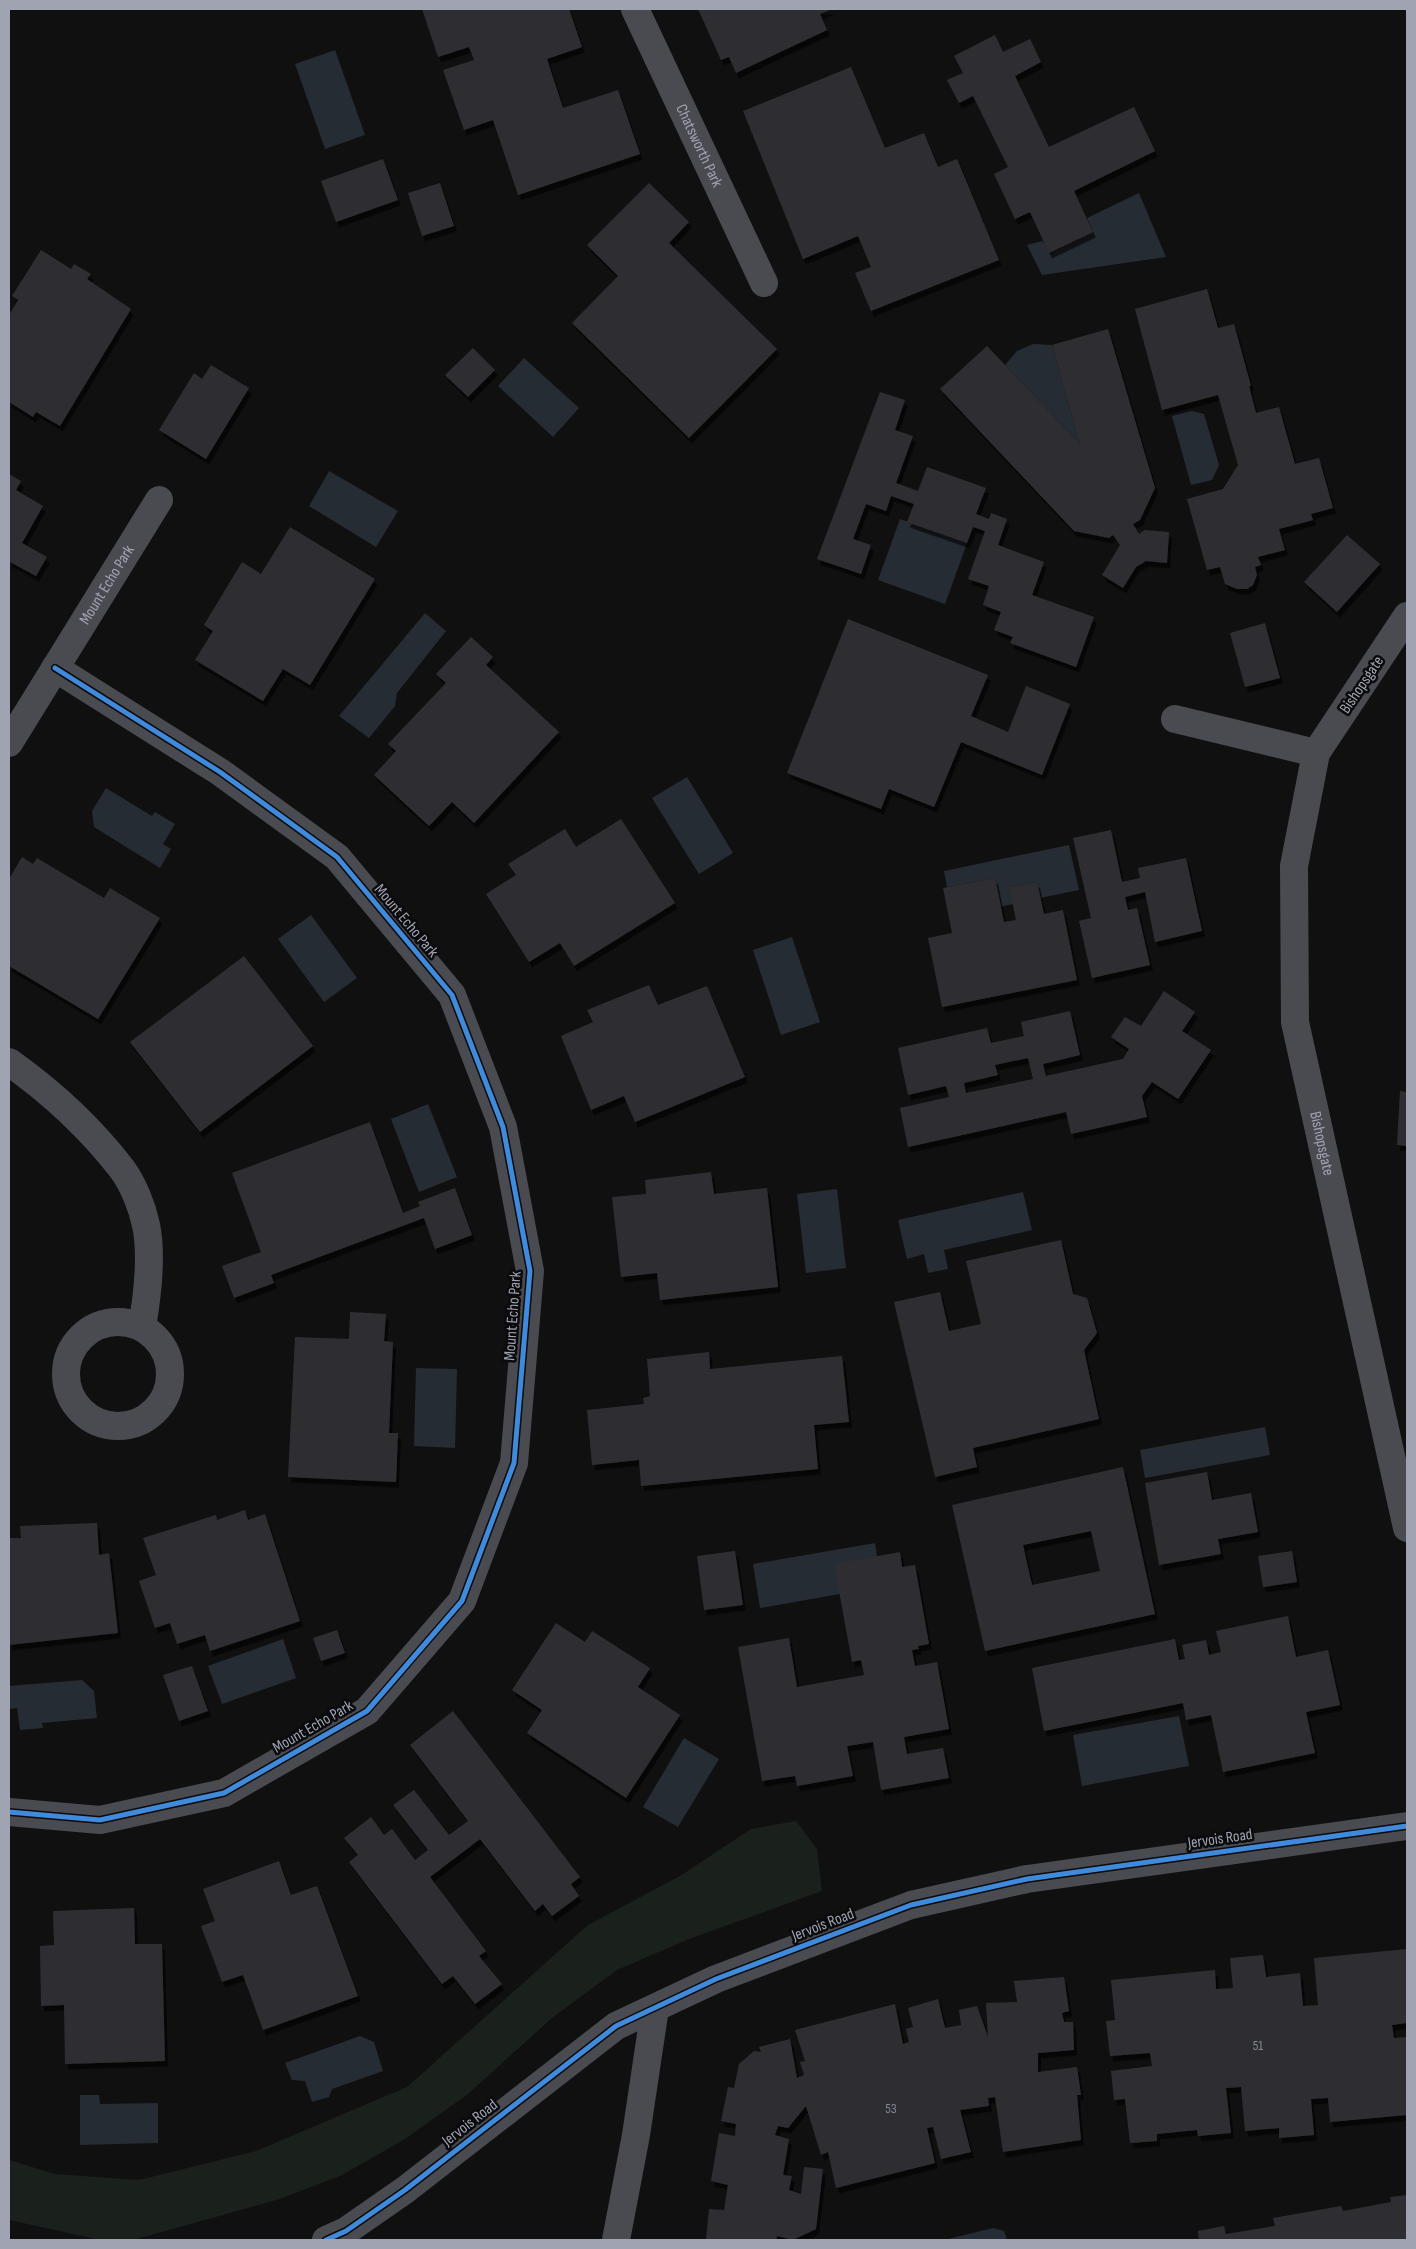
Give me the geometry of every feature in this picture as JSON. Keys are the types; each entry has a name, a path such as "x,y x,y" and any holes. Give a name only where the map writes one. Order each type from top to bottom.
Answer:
{"street":[{"name":"Chatsworth Park","path":"635,9 764,283"},
{"name":"Mount Echo Park","path":"9,743 159,500"},
{"name":"Bishopsgate","path":"1407,616 1316,754 1294,866 1295,1022 1407,1528"},
{"name":"Mount Echo Park","path":"9,1812 100,1820 224,1793 367,1711 462,1601 514,1463 530,1271 503,1127 452,995 337,857 220,772 55,668"},
{"path":"1175,719 1316,754"},
{"path":"9,1062 65,1108 97,1140 127,1177 140,1204 148,1237 145,1312 142,1327"},
{"name":"Jervois Road","path":"326,2240 346,2231 405,2190 616,2026 716,1979 911,1905 1027,1879 1407,1826"},
{"path":"616,2240 636,2135 655,2008"}],"shaded area":[{"path":"335,50 365,135 325,149 295,64"},
{"path":"1139,193 1166,257 1042,275 1027,245 1043,241 1050,253 1093,232 1087,218"},
{"path":"1033,344 1052,345 1080,444 1005,365 1017,351"},
{"path":"524,358 579,408 553,437 498,386"},
{"path":"1192,411 1204,414 1219,465 1212,480 1191,485 1172,416"},
{"path":"329,471 398,511 376,547 309,506"},
{"path":"900,519 967,543 945,604 878,580"},
{"path":"425,613 446,631 397,693 395,706 369,738 339,716"},
{"path":"687,777 733,853 699,874 652,798"},
{"path":"106,788 152,816 155,812 175,824 163,844 171,849 160,868 94,827 92,811"},
{"path":"1069,845 1079,890 1040,898 1037,882 1009,887 1013,904 1000,907 995,878 947,887 944,871"},
{"path":"311,915 357,978 324,1002 278,939"},
{"path":"792,937 820,1022 781,1035 753,950"},
{"path":"428,1104 457,1177 419,1192 391,1119"},
{"path":"837,1189 846,1268 806,1273 797,1194"},
{"path":"1023,1192 1032,1230 944,1250 948,1269 928,1273 924,1254 907,1259 898,1220"},
{"path":"416,1368 457,1369 455,1448 414,1446"},
{"path":"1265,1427 1270,1455 1145,1478 1140,1450"},
{"path":"875,1543 877,1556 840,1594 760,1608 753,1564"},
{"path":"283,1639 296,1678 222,1704 208,1666"},
{"path":"82,1680 94,1691 97,1718 42,1723 43,1728 20,1730 17,1708 9,1709 9,1686"},
{"path":"1179,1716 1189,1766 1082,1786 1073,1735"},
{"path":"684,1738 719,1759 678,1827 643,1807"},
{"path":"796,1821 817,1849 822,1891 689,1939 617,1970 552,2018 468,2094 405,2139 342,2175 280,2199 133,2240 100,2240 9,2220 9,2160 55,2174 139,2180 256,2151 407,2087 588,1925 680,1876 751,1829"},
{"path":"360,2036 374,2042 383,2071 332,2089 329,2097 312,2102 305,2081 292,2080 285,2063"},
{"path":"80,2095 99,2095 100,2104 158,2103 158,2143 80,2145"},
{"path":"993,2228 1004,2231 1007,2240 944,2240"}],"building":[{"path":"422,9 569,9 582,47 547,59 563,108 618,90 640,154 518,195 493,120 464,130 443,70 474,60 469,47 438,57"},
{"path":"698,9 832,9 820,14 827,30 736,73 729,57 721,60"},
{"path":"995,35 1003,52 1030,39 1041,62 1015,76 1049,147 1134,107 1155,151 1074,191 1093,232 1049,253 1030,212 1015,219 994,174 1008,167 973,96 959,103 947,80 963,73 954,56"},
{"path":"851,67 885,148 924,133 938,167 957,159 999,260 871,311 855,273 871,267 858,236 803,259 743,111"},
{"path":"383,159 398,200 336,222 321,181"},
{"path":"440,183 454,226 422,236 408,193"},
{"path":"649,183 689,222 669,243 777,349 689,438 572,323 618,276 587,245"},
{"path":"41,250 71,269 74,264 91,274 87,279 131,309 60,426 36,412 33,417 9,402 9,315 18,300 12,296"},
{"path":"1207,289 1218,328 1234,324 1251,386 1249,386 1256,413 1279,407 1295,464 1319,458 1333,508 1311,514 1313,520 1279,529 1285,550 1258,557 1261,565 1255,567 1257,575 1253,585 1247,589 1237,589 1225,584 1220,567 1207,570 1187,499 1223,489 1238,465 1218,395 1162,410 1135,309"},
{"path":"1108,329 1155,488 1140,520 1133,524 1139,534 1145,530 1169,532 1167,563 1146,561 1136,567 1123,588 1102,575 1120,545 1113,535 1109,538 1074,531 940,389 987,346 1080,444 1052,345"},
{"path":"473,348 495,370 468,397 445,375"},
{"path":"211,365 249,388 206,459 159,430 194,373 202,379"},
{"path":"880,392 905,400 895,430 913,436 896,483 918,491 927,467 986,488 976,514 989,519 991,513 1007,519 998,545 1044,562 1032,595 1094,617 1076,667 1010,643 1013,637 994,630 1001,612 983,605 989,586 968,579 985,531 973,527 967,543 907,522 914,504 891,496 886,511 866,504 853,539 871,545 861,574 817,559"},
{"path":"9,474 21,481 16,490 43,506 22,543 47,557 36,576 10,562 9,564"},
{"path":"290,527 375,579 310,685 283,669 263,701 195,660 213,631 204,625 242,562 261,574"},
{"path":"1347,535 1380,564 1337,612 1304,582"},
{"path":"848,619 988,675 971,716 1008,732 1026,686 1070,704 1042,775 961,742 934,807 889,789 881,809 787,773"},
{"path":"1265,623 1280,678 1245,687 1230,633"},
{"path":"471,637 493,657 486,665 559,732 474,823 452,802 429,826 374,775 396,751 388,744 446,683 436,674"},
{"path":"621,819 675,903 574,966 560,943 529,962 486,894 516,875 508,864 565,829 576,847"},
{"path":"1111,830 1122,882 1140,878 1138,868 1186,858 1202,931 1155,942 1145,892 1125,897 1128,910 1137,908 1150,965 1092,978 1079,921 1091,918 1073,838"},
{"path":"22,857 33,864 37,858 104,898 110,888 160,918 98,1019 9,966 9,879"},
{"path":"995,878 1004,922 1016,920 1009,887 1037,882 1044,914 1063,910 1077,980 942,1007 928,938 952,933 943,888"},
{"path":"244,956 313,1046 200,1132 130,1042"},
{"path":"649,985 658,1005 707,986 745,1077 635,1122 624,1096 591,1110 561,1036 593,1022 587,1010"},
{"path":"1164,991 1195,1012 1182,1031 1211,1050 1178,1099 1152,1082 1142,1096 1147,1117 1071,1134 1066,1112 908,1147 900,1108 949,1097 946,1086 908,1095 898,1048 987,1028 991,1043 1024,1036 1021,1022 1070,1011 1080,1055 1043,1064 1046,1076 1123,1059 1129,1049 1111,1037 1125,1017 1141,1026","holes":["1028,1058 1033,1079 966,1093 964,1083 998,1075 995,1065"]},
{"path":"1400,1091 1407,1092 1407,1146 1397,1145"},
{"path":"370,1122 403,1213 420,1206 418,1202 455,1188 472,1235 435,1249 424,1218 271,1275 274,1283 234,1298 222,1266 261,1252 232,1173"},
{"path":"711,1172 714,1194 767,1188 778,1287 660,1300 657,1273 621,1277 612,1197 646,1194 645,1180"},
{"path":"1061,1240 1073,1294 1087,1298 1097,1333 1084,1350 1099,1419 973,1448 977,1467 935,1477 894,1302 940,1292 949,1331 981,1324 966,1261"},
{"path":"350,1312 386,1314 384,1341 393,1342 389,1433 398,1433 396,1482 288,1477 295,1337 349,1339"},
{"path":"709,1352 710,1369 842,1356 849,1422 814,1425 818,1469 641,1486 639,1460 592,1465 587,1410 644,1404 643,1398 650,1396 647,1359"},
{"path":"1123,1467 1155,1614 985,1651 952,1505","holes":["1091,1531 1100,1571 1032,1585 1023,1545"]},
{"path":"1207,1472 1212,1500 1251,1493 1258,1532 1218,1539 1221,1554 1159,1565 1145,1483"},
{"path":"245,1510 248,1520 265,1514 300,1621 210,1651 205,1635 177,1644 170,1623 155,1628 139,1581 156,1575 143,1538 216,1515 217,1520"},
{"path":"97,1523 99,1555 109,1553 118,1633 9,1645 9,1538 21,1538 20,1526"},
{"path":"735,1551 743,1605 704,1610 697,1556"},
{"path":"1292,1551 1297,1582 1263,1587 1258,1556"},
{"path":"900,1552 902,1567 915,1565 929,1644 918,1646 919,1649 912,1650 915,1666 937,1662 949,1729 904,1737 907,1754 943,1748 949,1778 881,1790 873,1742 847,1746 853,1776 797,1786 795,1776 762,1781 738,1647 789,1638 797,1687 864,1675 861,1660 852,1662 834,1564"},
{"path":"1288,1616 1296,1657 1328,1650 1340,1705 1306,1712 1315,1753 1223,1772 1211,1715 1186,1720 1183,1703 1044,1731 1032,1668 1175,1639 1179,1660 1185,1659 1182,1645 1206,1640 1209,1655 1221,1652 1216,1631"},
{"path":"556,1623 585,1642 592,1631 650,1668 638,1687 680,1715 626,1798 527,1733 542,1710 512,1690"},
{"path":"337,1630 345,1653 321,1661 313,1638"},
{"path":"192,1666 208,1711 179,1721 163,1675"},
{"path":"453,1711 580,1877 571,1884 579,1896 552,1916 543,1904 535,1911 480,1839 430,1877 486,1951 479,1956 502,1984 475,2004 453,1976 442,1984 349,1862 358,1855 344,1838 371,1817 384,1835 392,1829 415,1860 428,1850 393,1805 414,1790 449,1835 468,1821 410,1745"},
{"path":"279,1861 291,1895 317,1886 358,1996 263,2030 243,1975 222,1982 201,1926 215,1921 203,1889"},
{"path":"134,1908 135,1944 162,1944 165,2061 65,2064 64,2005 41,2006 40,1946 54,1945 53,1911"},
{"path":"1407,1949 1407,2023 1392,2025 1394,2038 1407,2037 1407,2115 1330,2122 1328,2098 1311,2099 1314,2135 1279,2138 1279,2128 1245,2131 1241,2087 1226,2088 1231,2133 1198,2136 1197,2130 1157,2134 1157,2141 1130,2143 1125,2099 1114,2100 1111,2071 1152,2066 1150,2053 1110,2056 1106,2021 1115,2020 1111,1980 1215,1970 1216,1989 1233,1988 1230,1958 1263,1955 1266,1977 1300,1973 1303,2006 1318,2005 1314,1958"},
{"path":"1064,1977 1069,2011 1062,2013 1064,2022 1073,2022 1074,2050 1038,2053 1038,2072 1077,2067 1081,2095 1077,2095 1081,2140 1003,2152 995,2097 988,2098 989,2106 960,2110 971,2152 941,2159 933,2127 927,2128 935,2163 836,2188 828,2152 821,2155 806,2106 788,2128 778,2126 775,2135 789,2139 783,2175 792,2176 789,2190 801,2194 804,2167 823,2169 816,2229 793,2240 777,2236 776,2240 706,2240 709,2209 724,2210 728,2185 711,2181 719,2133 735,2136 736,2124 721,2121 728,2087 734,2088 739,2064 754,2051 761,2052 759,2047 790,2039 797,2078 804,2075 800,2062 805,2061 795,2030 895,2004 903,2044 909,2042 906,2029 913,2027 908,2008 938,1999 945,2028 961,2025 959,2010 977,2006 988,2037 986,2003 1017,2002 1014,1981"},
{"path":"1407,2195 1407,2240 1199,2240 1198,2231 1224,2226 1226,2234 1275,2226 1273,2218 1341,2206 1343,2211 1391,2202 1390,2197"}],"cycle path":[{"path":"9,1812 100,1820 224,1793 367,1711 462,1601 514,1463 530,1271 503,1127 452,995 337,857 220,772 55,668"},
{"path":"326,2240 346,2231 405,2190 616,2026 716,1979 911,1905 1027,1879 1407,1826"}]}
